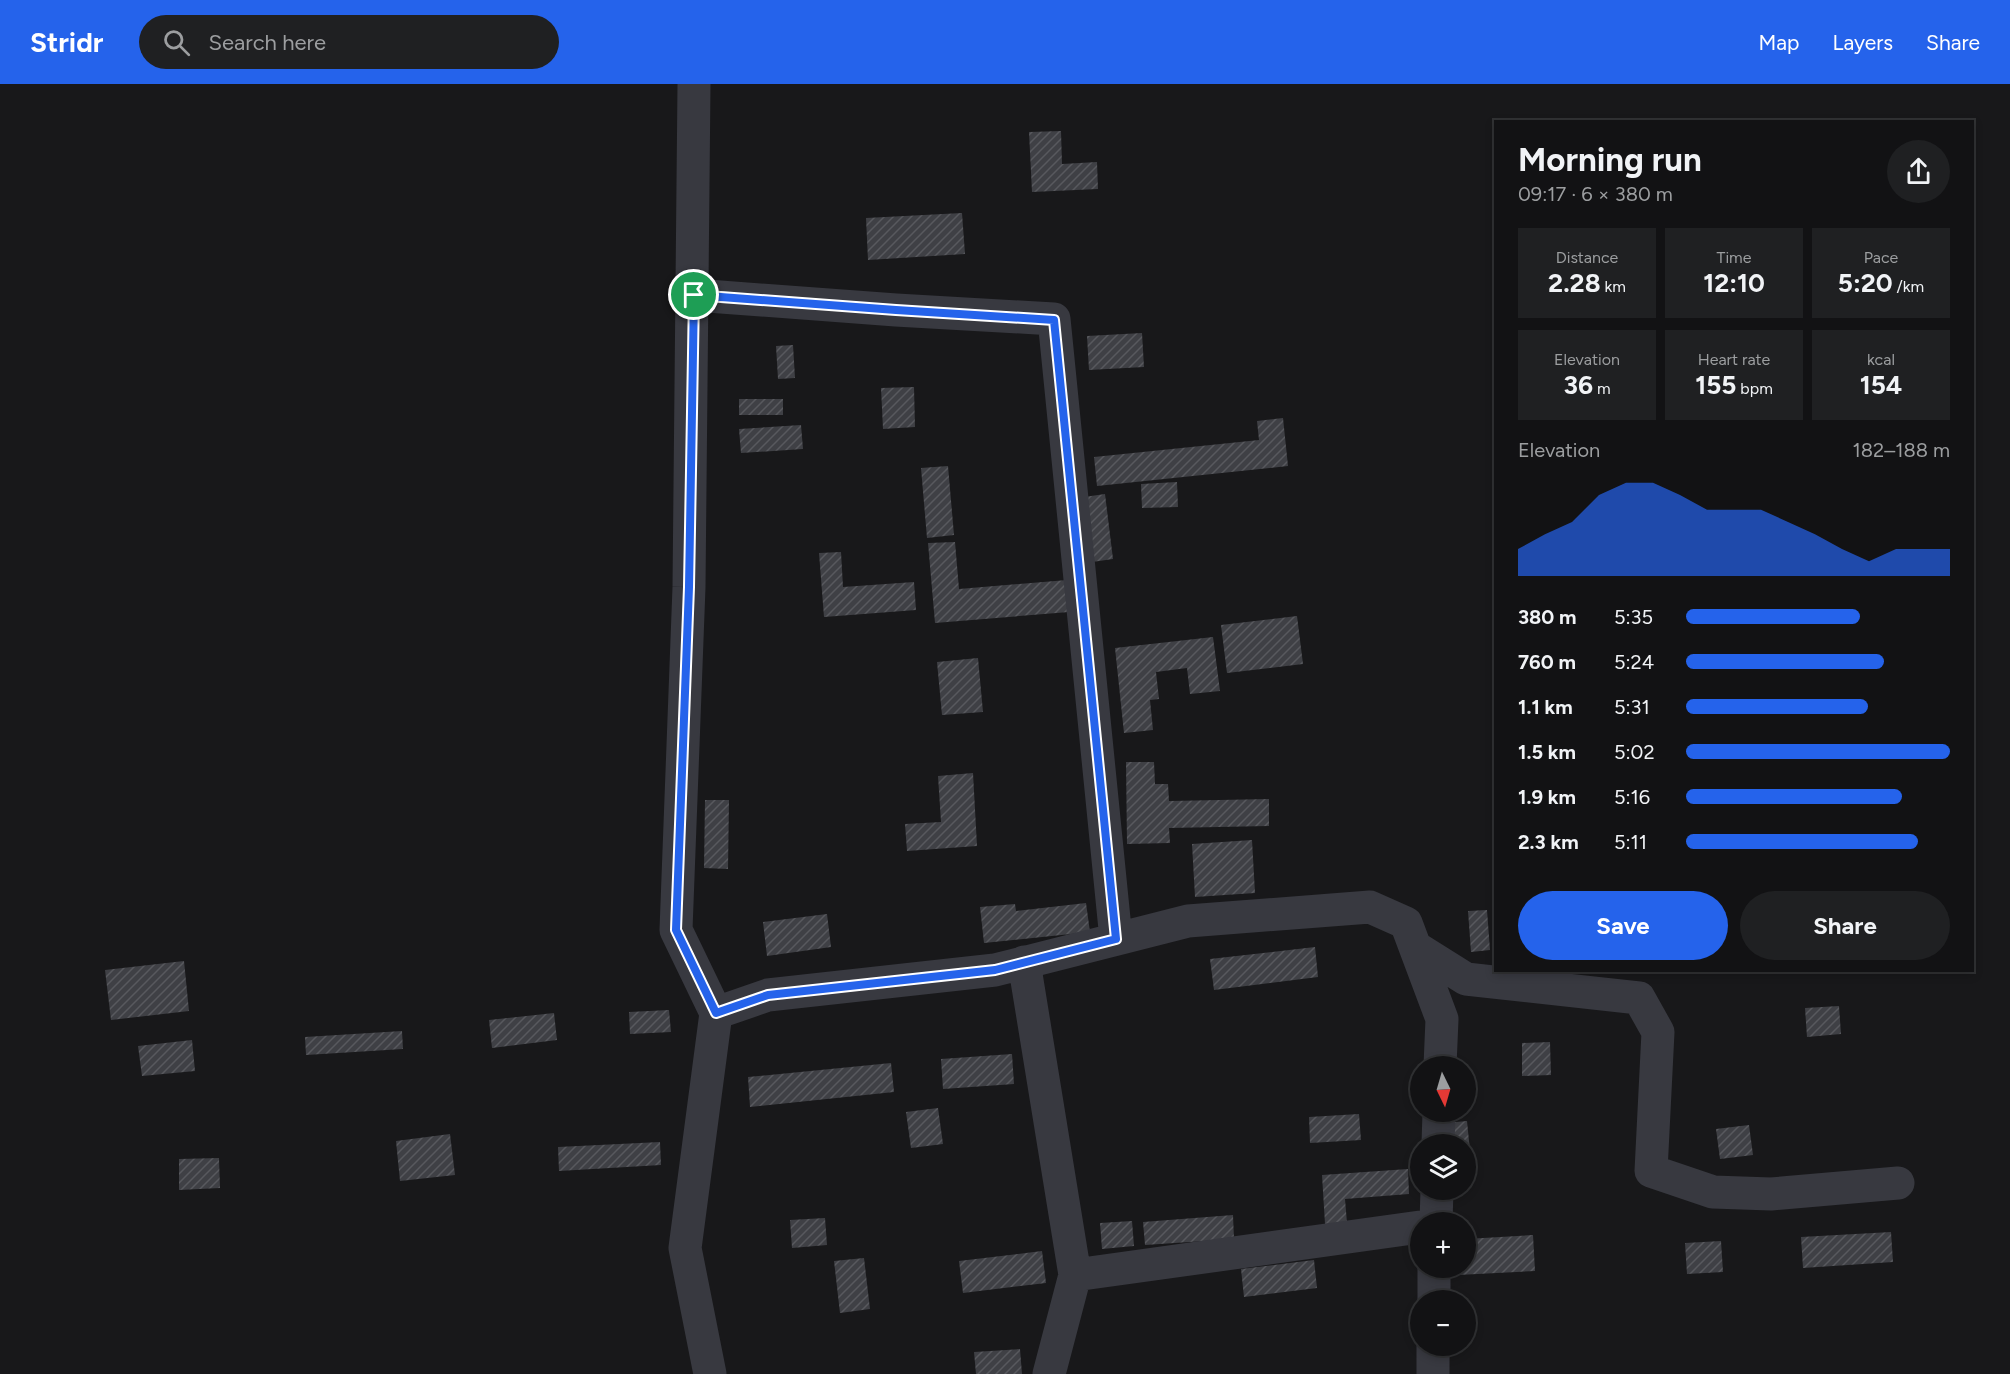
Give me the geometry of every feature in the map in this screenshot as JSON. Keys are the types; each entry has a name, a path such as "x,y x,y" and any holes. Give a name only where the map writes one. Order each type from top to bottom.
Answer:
{"street":[{"path":"694,84 694,295 689,587 676,930 716,1013 685,1248 710,1374"},
{"path":"694,295 1054,320 1116,939"},
{"path":"716,1013 768,995 995,970 1188,921 1370,907 1406,923 1442,1019 1440,1056"},
{"path":"1415,946 1466,979 1639,998 1658,1032 1651,1171 1713,1192 1771,1194 1898,1183"},
{"path":"1024,962 1075,1275 1049,1374"},
{"path":"1075,1275 1410,1228"},
{"path":"1433,1356 1433,1374"}],"building":[{"path":"1061,131 1062,164 1097,162 1098,189 1032,192 1029,132"},
{"path":"962,213 965,254 868,260 866,218"},
{"path":"1142,333 1144,367 1089,370 1087,336"},
{"path":"793,345 795,378 778,379 776,346"},
{"path":"914,387 915,427 883,429 881,388"},
{"path":"739,399 783,399 783,415 739,415"},
{"path":"1283,418 1288,466 1097,486 1094,457 1259,440 1257,421"},
{"path":"801,425 803,449 741,453 739,429"},
{"path":"948,466 954,535 927,538 921,468"},
{"path":"1177,482 1178,507 1142,508 1141,484"},
{"path":"1105,494 1113,559 1092,562 1084,497"},
{"path":"955,542 959,589 1067,580 1069,612 935,623 928,543"},
{"path":"841,552 843,587 914,582 916,610 824,617 819,553"},
{"path":"1297,616 1303,664 1227,673 1221,625"},
{"path":"1213,637 1220,691 1190,694 1187,668 1156,672 1159,699 1150,700 1153,730 1124,733 1115,648"},
{"path":"978,658 983,712 942,715 937,662"},
{"path":"1126,762 1154,762 1155,784 1168,784 1169,801 1269,799 1269,826 1169,828 1170,843 1127,844"},
{"path":"973,773 977,846 907,851 905,824 941,822 938,776"},
{"path":"705,800 729,800 728,869 704,868"},
{"path":"1252,840 1255,893 1195,897 1192,844"},
{"path":"1086,903 1090,932 984,943 980,907 1015,904 1016,911"},
{"path":"1487,910 1490,950 1471,952 1468,911"},
{"path":"827,914 831,947 767,956 763,922"},
{"path":"1315,947 1318,977 1214,990 1210,959"},
{"path":"184,961 189,1011 111,1020 105,970"},
{"path":"1839,1006 1841,1034 1807,1037 1805,1008"},
{"path":"669,1010 671,1032 630,1034 629,1012"},
{"path":"554,1013 557,1040 492,1048 489,1020"},
{"path":"402,1031 403,1049 306,1055 305,1037"},
{"path":"192,1040 195,1071 142,1076 138,1046"},
{"path":"1550,1042 1551,1075 1522,1076 1522,1043"},
{"path":"1012,1054 1014,1084 943,1089 941,1059"},
{"path":"891,1063 894,1092 750,1107 748,1077"},
{"path":"938,1108 943,1144 911,1148 906,1112"},
{"path":"1359,1114 1361,1140 1310,1143 1309,1117"},
{"path":"1467,1122 1468,1134 1446,1134 1445,1123"},
{"path":"1749,1125 1753,1155 1720,1159 1716,1129"},
{"path":"450,1134 455,1175 400,1181 396,1141"},
{"path":"660,1142 661,1165 559,1171 558,1147"},
{"path":"219,1158 220,1188 179,1190 179,1159"},
{"path":"1408,1169 1409,1194 1345,1199 1347,1223 1325,1224 1322,1175"},
{"path":"1233,1215 1234,1239 1145,1245 1143,1222"},
{"path":"825,1218 827,1245 792,1248 790,1220"},
{"path":"1132,1221 1134,1246 1102,1249 1100,1223"},
{"path":"1891,1232 1893,1262 1803,1268 1801,1237"},
{"path":"1533,1235 1535,1271 1476,1274 1476,1238"},
{"path":"1721,1241 1723,1272 1687,1274 1685,1243"},
{"path":"1042,1251 1046,1283 963,1293 959,1261"},
{"path":"864,1258 870,1309 840,1313 834,1261"},
{"path":"1314,1260 1317,1288 1244,1297 1241,1269"},
{"path":"1020,1349 1022,1374 976,1374 974,1352"}],"route":[{"path":"694,295 1054,320 1116,939 995,970 768,995 716,1013 676,930 689,587 694,295"}]}
